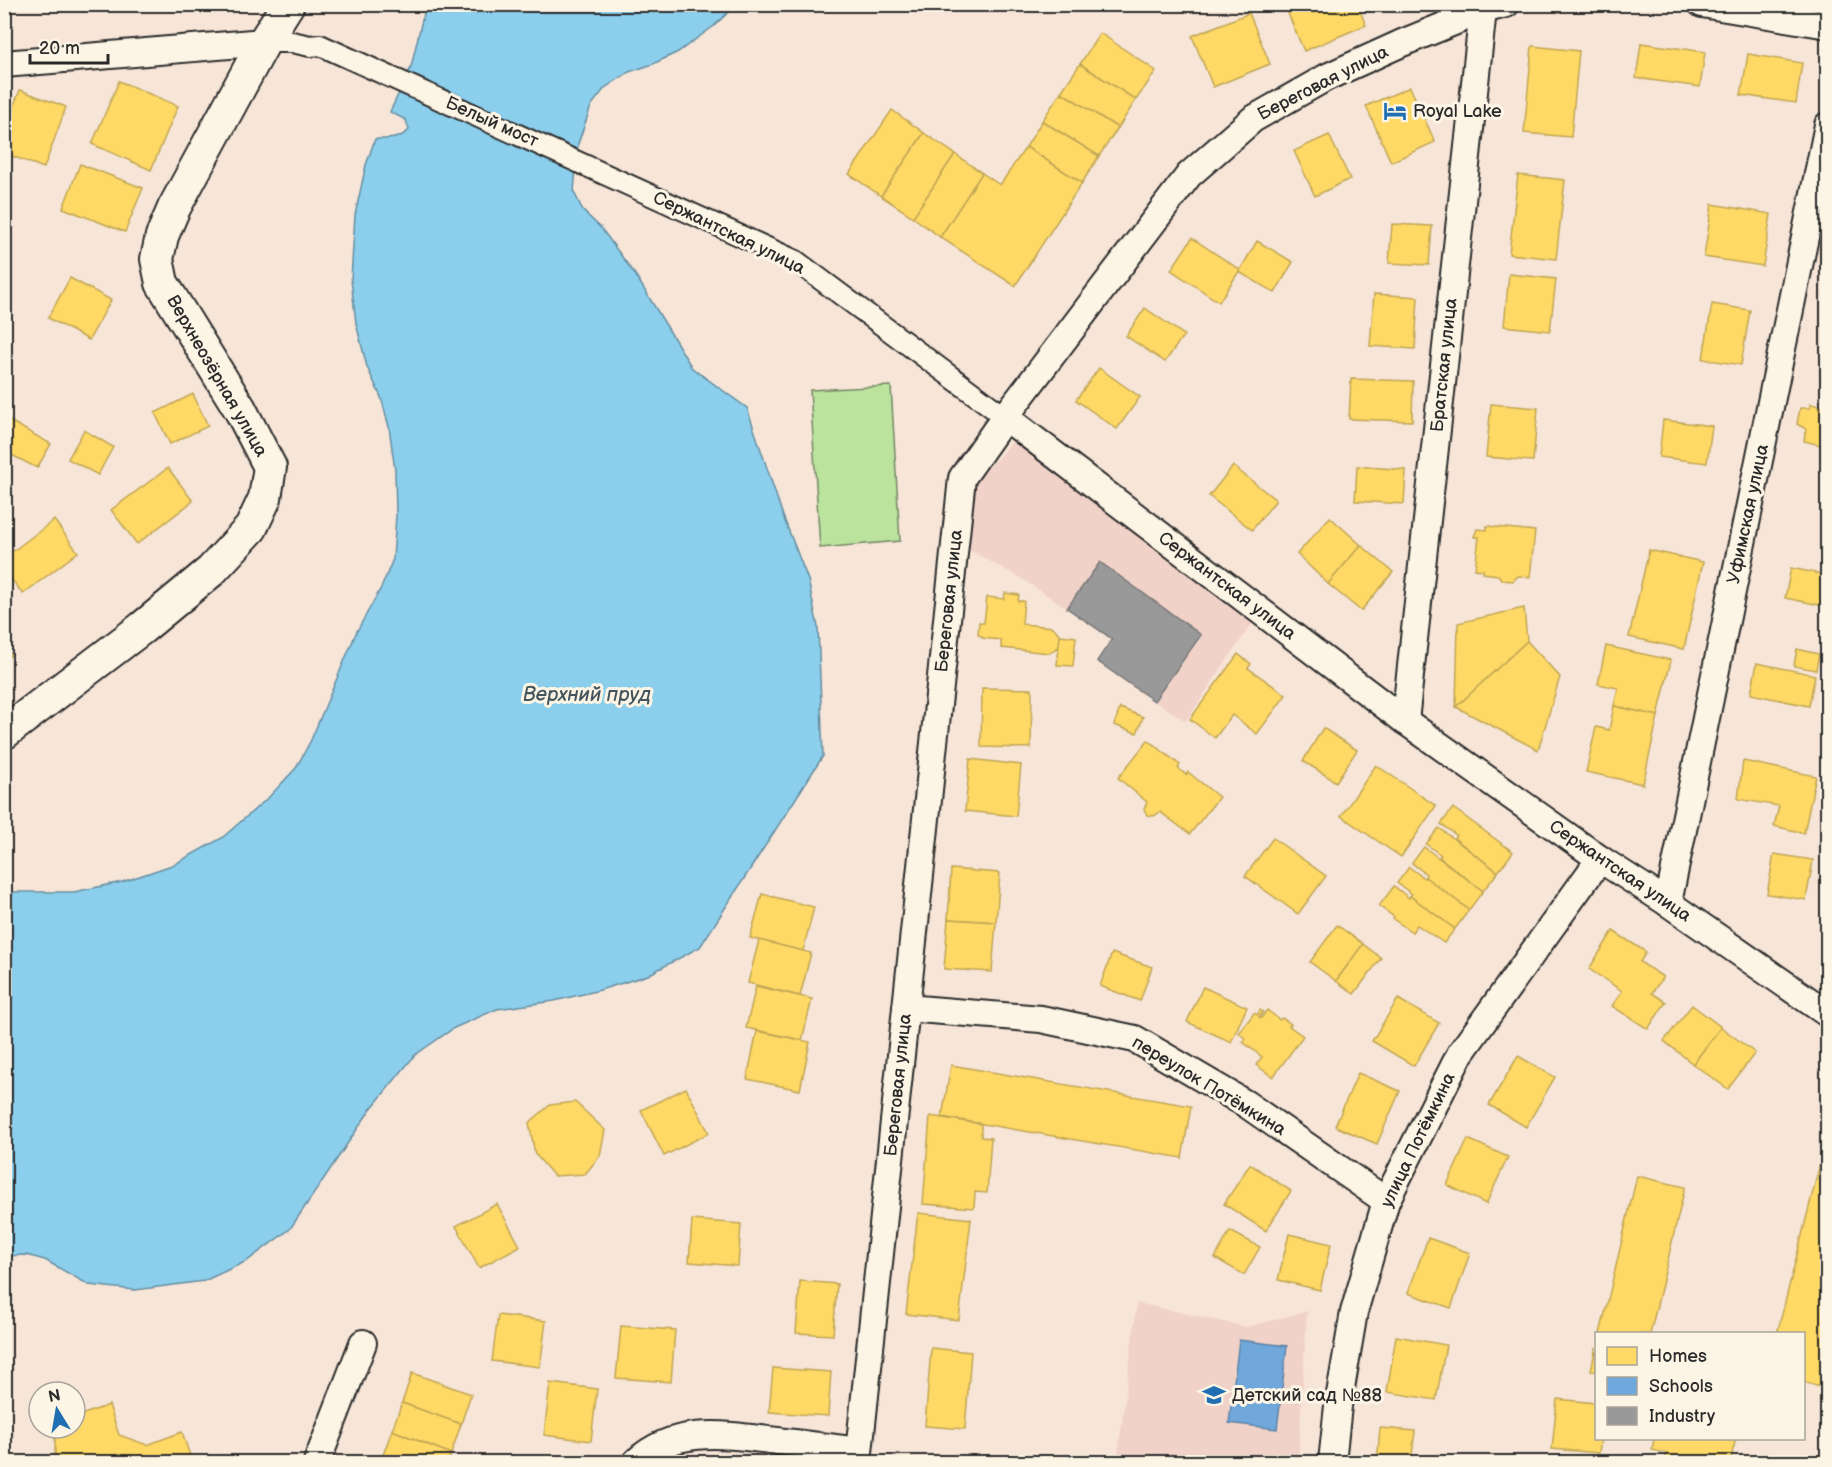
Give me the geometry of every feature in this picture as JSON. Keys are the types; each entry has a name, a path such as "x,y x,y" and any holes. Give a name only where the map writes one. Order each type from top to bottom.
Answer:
{"street":[{"name":"Верхнеозёрная улица","path":"4,733 142,628 211,571 250,528 265,498 270,467 240,409 162,283 158,259 162,236 174,208 264,42 288,4"},
{"path":"1702,4 1827,25"},
{"name":"Береговая улица","path":"859,1457 962,478 1005,417 1189,175 1253,119 1327,77 1402,43 1494,7"},
{"name":"Братская улица","path":"1405,721 1494,7"},
{"path":"4,64 264,42"},
{"name":"Белый мост","path":"264,42 320,45 617,179"},
{"name":"Уфимская улица","path":"1668,903 1827,125"},
{"name":"Сержантская улица","path":"617,179 796,261 1405,721 1600,859 1668,903 1827,1014"},
{"name":"улица Потёмкина","path":"1332,1462 1338,1406 1354,1312 1386,1201 1460,1054 1600,859"},
{"name":"переулок Потёмкина","path":"906,1008 1041,1019 1135,1039 1246,1104 1386,1201"},
{"path":"317,1462 363,1343"},
{"path":"636,1462 645,1454 673,1440 715,1434 859,1457"}],"shaded area":[{"path":"1015,439 1253,622 1186,721 1097,661 1111,639 1019,577 967,549 973,484"},
{"name":"Детский сад №88","path":"1137,1303 1247,1327 1307,1311 1298,1462 1117,1462"}],"green space":[{"path":"891,386 900,541 820,548 810,390"}],"water":[{"name":"Верхний пруд","path":"427,5 736,5 714,26 678,52 629,72 605,88 591,106 578,144 574,192 583,211 601,228 636,276 692,368 747,408 783,516 808,580 818,627 823,756 700,947 648,975 600,990 554,1001 497,1009 454,1028 415,1055 370,1110 290,1229 247,1261 204,1281 135,1290 89,1285 45,1260 26,1255 5,1256 4,892 74,892 122,882 175,864 222,838 269,797 296,768 311,740 356,633 382,586 393,559 396,516 395,470 389,427 381,397 367,367 356,323 351,279 355,215 366,165 375,139 397,137 409,130 406,120 390,112 411,67"}],"building: Homes":[{"path":"1284,4 1357,4 1366,25 1304,51"},
{"path":"1249,13 1270,64 1213,87 1192,36"},
{"path":"1100,33 1156,71 1136,100 1080,64"},
{"path":"1641,43 1705,52 1700,87 1636,78"},
{"path":"1532,46 1579,51 1571,137 1524,133"},
{"path":"1748,54 1802,63 1796,103 1741,95"},
{"path":"1080,64 1136,100 1118,128 1061,92"},
{"path":"119,81 178,106 151,170 92,144"},
{"path":"1410,87 1435,142 1391,162 1366,106"},
{"path":"20,90 66,107 44,168 4,153 4,131"},
{"path":"1061,92 1118,128 1099,156 1042,121"},
{"path":"892,110 924,133 881,196 849,174"},
{"path":"1042,121 1099,156 1082,183 1026,147"},
{"path":"924,133 955,154 913,217 881,196"},
{"path":"1329,135 1350,179 1315,196 1294,151"},
{"path":"1026,147 1082,183 1015,286 940,237 982,173 1000,185"},
{"path":"955,154 982,173 940,237 913,217"},
{"path":"80,164 143,188 125,232 63,208"},
{"path":"1518,175 1565,180 1556,259 1509,254"},
{"path":"1712,204 1771,214 1763,266 1704,257"},
{"path":"4,224 11,226 4,243"},
{"path":"1392,224 1432,226 1429,265 1389,263"},
{"path":"1192,238 1240,270 1219,302 1171,270"},
{"path":"1257,241 1293,262 1275,293 1239,272"},
{"path":"1509,274 1556,279 1550,331 1504,326"},
{"path":"70,278 111,300 89,340 48,318"},
{"path":"1374,294 1418,297 1415,349 1370,346"},
{"path":"1712,304 1750,310 1741,365 1703,359"},
{"path":"1145,308 1184,335 1165,362 1126,336"},
{"path":"1099,368 1140,397 1117,429 1076,400"},
{"path":"1351,379 1413,381 1412,421 1349,419"},
{"path":"193,394 208,426 170,444 155,413"},
{"path":"1491,404 1538,408 1533,461 1486,457"},
{"path":"1811,404 1828,408 1828,458 1822,456 1821,445 1804,441 1806,429 1797,424 1800,408 1810,408"},
{"path":"8,420 51,444 37,468 4,451 4,426"},
{"path":"1663,420 1712,426 1707,463 1659,457"},
{"path":"84,430 113,447 98,475 68,459"},
{"path":"1233,466 1276,500 1252,530 1209,496"},
{"path":"1357,466 1406,470 1404,504 1355,501"},
{"path":"168,468 193,501 137,544 111,510"},
{"path":"1330,517 1361,545 1328,584 1297,554"},
{"path":"54,520 78,552 23,594 4,570 4,558"},
{"path":"1487,526 1535,531 1530,577 1518,576 1513,581 1502,580 1498,575 1483,573 1483,570 1475,569 1479,537 1474,537 1477,529 1487,530"},
{"path":"1361,545 1393,572 1361,611 1328,584"},
{"path":"1649,550 1703,562 1684,649 1629,637"},
{"path":"1791,568 1826,575 1820,605 1785,598"},
{"path":"1005,593 1019,595 1018,601 1024,601 1022,624 1053,627 1060,635 1059,646 1050,653 1001,648 1001,640 982,638 978,635 979,622 984,623 987,597 1004,599"},
{"path":"1524,608 1527,641 1456,707 1458,623"},
{"path":"1060,635 1076,637 1073,666 1057,665"},
{"path":"1527,641 1560,677 1538,750 1456,707"},
{"path":"4,646 11,655 4,660"},
{"path":"1606,646 1671,660 1658,716 1614,706 1618,688 1598,684"},
{"path":"1797,649 1819,654 1816,670 1794,666"},
{"path":"1238,654 1251,664 1248,668 1286,695 1257,734 1232,715 1215,738 1190,719"},
{"path":"1757,663 1815,675 1809,706 1751,694"},
{"path":"982,688 1032,689 1031,748 981,747"},
{"path":"1614,706 1658,716 1643,784 1586,772 1596,727 1609,730"},
{"path":"1120,708 1143,717 1137,733 1114,725"},
{"path":"1323,728 1357,750 1336,782 1303,761"},
{"path":"1148,740 1180,765 1178,768 1186,775 1188,772 1219,797 1190,834 1160,812 1154,816 1147,815 1144,809 1147,802 1118,778"},
{"path":"970,759 1021,765 1016,816 965,811"},
{"path":"1743,761 1816,776 1804,833 1774,826 1779,806 1738,799"},
{"path":"1376,765 1436,806 1401,857 1341,816"},
{"path":"1453,808 1513,852 1498,872 1454,838 1456,835 1441,824"},
{"path":"1439,828 1498,872 1483,891 1426,844"},
{"path":"1273,838 1326,876 1298,914 1245,876"},
{"path":"1424,847 1483,891 1469,910 1425,877 1426,874 1412,863"},
{"path":"1774,854 1813,860 1806,900 1767,894"},
{"path":"1409,867 1469,910 1455,929 1410,896 1412,894 1397,883"},
{"path":"951,869 1000,873 996,922 948,919"},
{"path":"1394,886 1455,929 1444,943 1417,925 1412,932 1379,906"},
{"path":"762,894 814,907 803,951 750,938"},
{"path":"948,919 996,922 992,972 944,969"},
{"path":"1337,925 1363,944 1336,981 1310,962"},
{"path":"1613,931 1646,952 1640,962 1663,977 1652,993 1666,1002 1648,1029 1612,1006 1622,991 1589,969"},
{"path":"759,940 811,953 800,996 748,983"},
{"path":"1363,944 1381,958 1354,994 1336,981"},
{"path":"1112,953 1152,967 1140,1001 1100,986"},
{"path":"756,986 812,999 802,1040 746,1028"},
{"path":"1203,987 1247,1007 1231,1042 1187,1022"},
{"path":"1398,999 1439,1023 1414,1066 1372,1041"},
{"path":"1692,1005 1721,1027 1693,1064 1664,1041"},
{"path":"1260,1010 1263,1012 1259,1017 1261,1018 1267,1010 1280,1020 1282,1018 1291,1024 1289,1026 1303,1036 1273,1077 1256,1065 1262,1057 1243,1042 1246,1039 1239,1033 1254,1013 1257,1015"},
{"path":"1721,1027 1755,1053 1728,1089 1693,1064"},
{"path":"757,1031 810,1042 800,1090 747,1079"},
{"path":"1518,1056 1555,1077 1526,1127 1489,1105"},
{"path":"951,1065 1191,1106 1182,1158 942,1117"},
{"path":"1358,1073 1400,1091 1377,1144 1335,1126"},
{"path":"686,1088 709,1133 664,1156 641,1110"},
{"path":"575,1102 605,1130 600,1156 585,1174 554,1176 535,1154 529,1123 550,1105"},
{"path":"930,1116 981,1124 981,1137 991,1138 987,1193 975,1192 974,1208 923,1204"},
{"path":"1828,1132 1828,1357 1820,1387 1805,1382 1805,1332 1778,1332"},
{"path":"1468,1139 1508,1157 1486,1204 1447,1185"},
{"path":"1250,1164 1291,1191 1266,1231 1224,1204"},
{"path":"1637,1176 1685,1187 1650,1332 1600,1332"},
{"path":"497,1204 520,1246 479,1268 456,1226"},
{"path":"918,1213 971,1219 959,1320 906,1314"},
{"path":"692,1220 741,1224 738,1266 689,1262"},
{"path":"1230,1231 1260,1247 1244,1275 1215,1258"},
{"path":"1289,1234 1331,1244 1320,1290 1278,1280"},
{"path":"1428,1238 1470,1253 1451,1308 1408,1293"},
{"path":"800,1281 837,1284 833,1335 796,1333"},
{"path":"498,1315 546,1321 540,1367 492,1361"},
{"path":"621,1326 675,1330 671,1382 616,1378"},
{"path":"1396,1336 1446,1345 1436,1400 1387,1392"},
{"path":"931,1348 971,1352 965,1429 925,1426"},
{"path":"1595,1352 1595,1372 1591,1370"},
{"path":"773,1368 831,1372 828,1416 769,1412"},
{"path":"412,1373 471,1394 461,1424 402,1403"},
{"path":"550,1383 597,1389 591,1441 544,1435"},
{"path":"1557,1399 1595,1403 1595,1440 1601,1440 1599,1453 1552,1449"},
{"path":"402,1403 461,1424 451,1454 392,1430"},
{"path":"109,1405 119,1435 147,1445 182,1432 192,1462 55,1462 55,1440 87,1440 87,1413"},
{"path":"1380,1428 1415,1431 1411,1462 1377,1462"},
{"path":"392,1430 451,1454 448,1462 381,1461"},
{"path":"1654,1440 1736,1440 1730,1462 1665,1462 1667,1453 1652,1450"},
{"path":"778,1455 791,1456 790,1461 803,1462 748,1462 751,1457 777,1460"}],"building: Schools":[{"path":"1239,1340 1287,1346 1277,1429 1229,1423"}],"building: Industry":[{"path":"1100,562 1201,635 1154,701 1097,661 1112,639 1067,608"}],"place":[{"name":"Royal Lake","path":"1395,111"},
{"name":"Детский сад №88","path":"1214,1395"}]}
